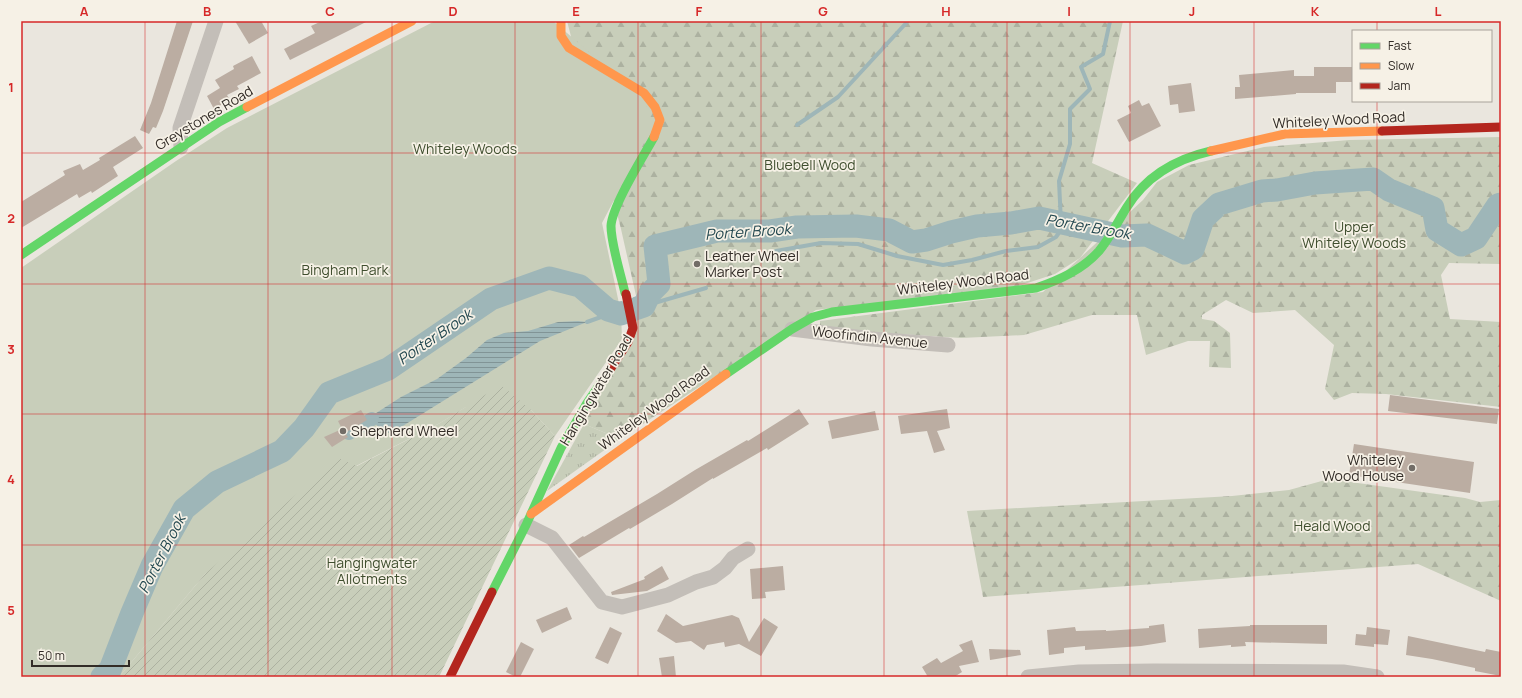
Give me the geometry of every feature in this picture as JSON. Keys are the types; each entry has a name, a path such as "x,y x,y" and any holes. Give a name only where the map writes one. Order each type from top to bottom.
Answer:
{"street":[{"path":"181,147 180,128 216,21"},
{"name":"Greystones Road","path":"21,255 219,122 412,21"},
{"name":"Hangingwater Road","path":"450,677 529,520 561,448 587,404 628,342 633,328 612,237 611,225 616,207 656,134 660,120 655,107 644,93 569,48 561,36 561,21"},
{"name":"Whiteley Wood Road","path":"529,520 749,357 813,317 832,312 1036,288 1064,278 1087,262 1099,251 1142,186 1164,169 1200,153 1285,134 1501,128"},
{"name":"Woofindin Avenue","path":"792,329 872,339 948,345"},
{"path":"529,520 552,538 602,602 622,607 668,595 696,582 713,577 725,568 733,558 748,549"},
{"path":"1028,677 1079,672 1154,671 1343,672 1377,677"}],"green space":[{"name":"Bingham Park","path":"435,21 553,21 644,99 653,126 602,223 621,313 622,339 555,436 531,410 466,407 440,423 356,466 205,574 119,677 21,677 21,268 176,161 227,128"},
{"name":"Bluebell Wood","path":"567,21 1123,21 1092,163 1137,183 1080,258 1055,274 1015,287 816,310 620,439 584,424 639,309 621,229"},
{"name":"Upper Whiteley Woods","path":"1501,137 1501,264 1449,263 1441,275 1450,319 1501,322 1501,407 1386,394 1352,393 1334,400 1325,389 1334,345 1295,310 1253,313 1226,300 1202,315 1202,319 1214,321 1230,333 1231,368 1209,367 1210,341 1188,341 1146,355 1137,315 1092,315 1024,335 961,338 869,332 820,326 820,321 1043,292 1143,200 1157,182 1189,165 1264,147 1349,140"},
{"name":"Hangingwater Allotments","path":"501,385 531,410 555,436 439,677 119,677 205,574 338,458 357,466 440,423"},
{"path":"584,424 620,439 547,491"},
{"name":"Heald Wood","path":"1329,479 1465,498 1480,502 1501,500 1501,601 1418,564 983,597 967,511 1232,496 1289,490"}],"water":[{"path":"558,322 587,322 540,341 393,432 386,433 379,428 370,417 401,397 437,379 466,358 487,340 504,333 528,331"}],"building":[{"path":"177,21 193,21 163,111 156,128 153,127 149,134 140,130 151,103"},
{"path":"235,21 261,21 268,33 249,44"},
{"path":"322,21 368,21 290,60 284,49 315,33 311,26"},
{"path":"252,56 261,73 237,86 239,89 227,95 230,100 214,109 207,96 220,88 215,80 234,69 233,66"},
{"path":"1314,67 1352,67 1352,82 1336,82 1336,93 1296,93 1235,99 1235,87 1240,87 1239,75 1294,70 1294,76 1314,76"},
{"path":"1191,83 1195,111 1179,113 1178,104 1170,105 1168,86"},
{"path":"1139,100 1142,106 1149,103 1161,126 1129,142 1117,120 1131,113 1128,106"},
{"path":"135,136 143,148 113,167 118,176 92,193 91,191 79,198 77,194 21,228 21,202 65,175 63,171 80,164 83,170 100,160 99,158"},
{"path":"1390,395 1499,409 1497,424 1388,411"},
{"path":"799,409 809,424 768,450 767,448 713,478 672,504 579,558 569,545 695,470 747,440 748,441"},
{"path":"947,409 950,428 937,431 945,450 934,453 927,431 901,434 898,416"},
{"name":"Shepherd Wheel","path":"361,410 367,420 345,433 348,437 332,447 324,437 342,429 338,421"},
{"path":"875,411 879,430 832,439 828,421"},
{"name":"Whiteley Wood House","path":"1354,444 1474,462 1470,493 1349,475"},
{"path":"662,566 669,579 647,591 612,595 611,592 645,579 644,577"},
{"path":"783,566 785,590 765,592 766,598 752,599 750,569"},
{"path":"567,607 572,619 542,633 536,620"},
{"path":"666,614 683,626 732,615 739,618 749,642 764,618 778,627 761,656 739,644 725,647 724,642 707,645 704,650 691,641 676,643 657,631"},
{"path":"1164,624 1166,642 1141,646 1085,650 1085,646 1064,648 1064,653 1049,655 1047,630 1075,627 1076,631 1106,631 1149,628 1149,626"},
{"path":"1250,625 1327,625 1327,644 1245,642 1246,646 1231,647 1231,645 1199,648 1198,629"},
{"path":"610,627 622,633 608,664 595,658"},
{"path":"1367,627 1390,630 1388,645 1374,644 1374,647 1355,645 1356,634 1366,635"},
{"path":"1408,636 1485,652 1486,649 1501,652 1501,676 1475,671 1475,668 1406,655"},
{"path":"972,640 979,662 959,666 962,672 954,677 928,677 922,667 937,658 941,663 963,651 959,645"},
{"path":"521,642 534,649 520,677 516,677 506,672"},
{"path":"989,649 1020,650 1021,655 990,660"},
{"path":"674,656 676,677 662,677 659,658"}],"waterway":[{"path":"797,125 838,97 908,21"},
{"path":"1061,223 1059,181 1070,144 1070,109 1090,89 1081,67 1103,54 1110,21"},
{"name":"Porter Brook","path":"102,677 110,670 152,566 184,509 217,482 282,451 304,428 329,393 388,369 491,299 549,278 580,286 608,310 621,314 644,306 650,293 659,284 655,246 717,231 770,231 797,227 856,226 889,230 912,242 926,240 977,226 1011,223 1039,218 1122,236 1147,235 1185,253 1193,249 1203,219 1219,204 1262,191 1277,190 1315,183 1373,179 1389,190 1433,208 1437,230 1461,245 1476,238 1498,205 1501,204"},
{"path":"776,251 821,243 858,244 897,256 943,265 972,260 1006,251 1038,247 1056,237 1065,224"},
{"path":"644,306 706,288"},
{"path":"634,299 650,293"},
{"path":"595,299 616,305 621,303"},
{"path":"587,322 615,312"},
{"path":"349,433 372,419"}],"traffic: fast":[{"path":"21,255 219,122 247,107"},
{"path":"625,293 614,250 611,226 622,194 654,137"},
{"path":"726,374 792,329 813,317 832,312 1036,288 1062,278 1085,264 1099,251 1107,241 1127,207 1143,186 1163,170 1174,164 1198,154 1211,151"},
{"path":"492,592 526,525 561,448 587,403 609,371"}],"traffic: slow":[{"path":"247,107 412,21"},
{"path":"561,21 561,36 569,48 644,93 655,107 660,120 654,137"},
{"path":"1211,151 1285,134 1382,131"},
{"path":"531,514 726,374"}],"traffic: jam":[{"path":"1382,131 1501,127"},
{"path":"609,371 628,342 633,328 626,294"},
{"path":"450,677 492,592"}],"place":[{"name":"Leather Wheel Marker Post","path":"697,264"},
{"name":"Shepherd Wheel","path":"343,431"},
{"name":"Whiteley Wood House","path":"1412,468"}],"park label":[{"name":"Whiteley Woods","path":"465,149"}]}
